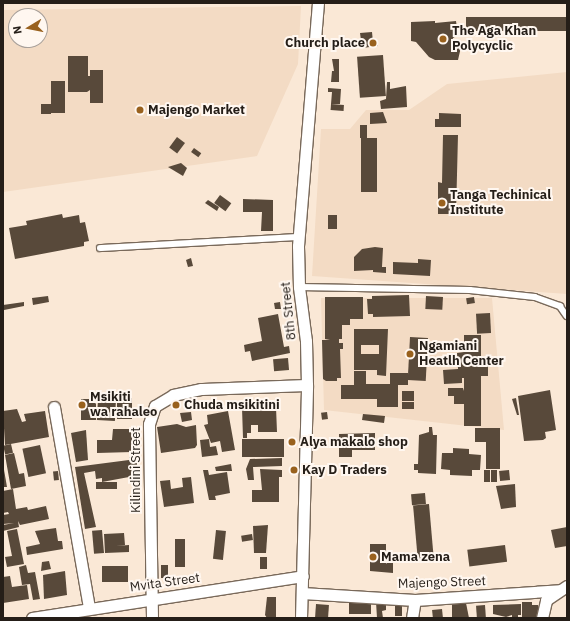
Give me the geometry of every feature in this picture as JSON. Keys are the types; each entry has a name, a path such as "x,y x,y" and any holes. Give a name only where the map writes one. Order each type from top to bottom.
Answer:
{"street":[{"name":"8th Street","path":"302,618 306,341 299,287 299,237 318,3"},
{"name":"Kilindini Street","path":"152,618 149,424 155,406 173,395 201,389 306,385"},
{"path":"54,407 89,608"},
{"name":"Mvita Street","path":"32,618 302,576"},
{"path":"542,618 546,600 564,588"},
{"name":"Majengo Street","path":"302,593 415,600 564,588"},
{"path":"412,618 415,600"}],"lane":[{"path":"100,248 299,237"},
{"path":"299,287 470,290 535,297 560,306 567,316"}],"shaded area":[{"name":"Majengo Market","path":"301,6 298,64 257,156 3,192 3,10 8,10 8,48 48,48 48,9"},
{"name":"Tanga Techinical Institute","path":"567,72 567,294 312,276 321,129 350,129 366,110 409,110 447,84"},
{"name":"Ngamiani Heatlh Center","path":"321,298 492,298 504,430 324,410"}],"building":[{"path":"466,17 567,17 567,31 466,31"},
{"path":"435,21 435,23 456,21 458,35 453,38 451,46 461,47 458,60 435,60 429,57 416,42 411,41 411,22"},
{"path":"372,32 373,42 377,41 378,46 362,48 360,33"},
{"path":"383,55 386,96 360,98 357,57"},
{"path":"68,56 88,56 88,76 90,76 90,70 103,70 103,103 90,103 90,90 87,92 68,92"},
{"path":"332,59 339,59 339,82 331,82 332,71 334,71"},
{"path":"51,81 65,81 65,113 51,113"},
{"path":"387,82 390,82 390,89 406,86 407,107 381,109 380,101 386,99"},
{"path":"328,88 341,89 340,104 331,104 332,92 328,92"},
{"path":"41,104 51,104 51,114 41,114"},
{"path":"331,104 344,105 344,111 331,110"},
{"path":"383,112 387,123 370,124 370,113"},
{"path":"439,113 461,114 461,127 435,127 435,119 439,119"},
{"path":"360,125 367,125 367,138 360,138"},
{"path":"443,135 458,135 456,214 438,214 438,182 442,183"},
{"path":"177,137 185,143 177,153 169,147"},
{"path":"361,138 377,138 377,192 361,192"},
{"path":"194,148 201,153 198,157 191,152"},
{"path":"181,163 187,168 183,176 168,167"},
{"path":"220,195 231,203 225,211 214,203"},
{"path":"243,199 273,200 273,231 261,231 262,212 243,212"},
{"path":"208,200 219,207 217,211 205,203"},
{"path":"62,214 63,218 79,215 80,223 85,222 89,241 84,242 84,246 15,259 9,228 27,225 26,221"},
{"path":"328,215 337,215 337,229 328,229"},
{"path":"375,247 383,248 382,267 386,267 386,273 373,272 373,270 354,271 354,257 362,249"},
{"path":"191,258 193,266 188,267 186,260"},
{"path":"418,259 431,260 430,276 393,274 393,262 418,263"},
{"path":"409,295 410,316 373,317 373,314 368,314 367,299 372,299 372,296"},
{"path":"48,296 49,302 33,305 32,298"},
{"path":"426,296 443,297 442,310 425,309"},
{"path":"325,297 363,297 363,319 350,319 350,325 342,325 342,339 339,339 339,343 343,343 343,349 340,349 341,378 337,378 337,381 326,381 323,379 322,340 330,340 325,339"},
{"path":"474,297 475,303 467,304 466,298"},
{"path":"24,302 24,306 4,310 3,305"},
{"path":"280,302 281,309 275,309 274,303"},
{"path":"490,313 491,333 477,334 476,314"},
{"path":"278,314 284,347 289,346 290,353 252,361 250,351 245,352 244,345 262,341 258,318"},
{"path":"354,329 388,329 386,376 377,375 377,370 354,370","holes":["361,345 379,345 379,354 361,354"]},
{"path":"464,335 481,335 481,358 488,358 488,376 481,376 481,426 464,426 464,404 454,404 454,396 448,396 448,388 463,388 464,391 464,378 462,378 462,383 444,384 443,370 458,369 457,353 464,352"},
{"path":"410,337 428,338 426,381 408,380"},
{"path":"288,358 289,370 274,371 273,359"},
{"path":"354,371 366,371 366,384 390,384 390,373 408,373 408,385 398,385 398,407 377,407 377,399 341,399 341,385 354,385"},
{"path":"550,390 556,430 545,432 546,438 543,440 524,441 518,396"},
{"path":"402,391 414,391 414,401 402,401"},
{"path":"117,398 132,398 132,419 117,419"},
{"path":"516,398 519,415 517,415 512,399"},
{"path":"81,399 96,399 96,420 81,420"},
{"path":"98,399 116,400 115,421 97,420"},
{"path":"402,402 414,402 414,409 402,409"},
{"path":"276,407 277,432 258,432 258,425 251,425 251,433 247,433 247,438 243,438 242,408"},
{"path":"17,409 22,422 26,421 24,414 45,411 49,437 5,445 3,411"},
{"path":"228,411 235,450 222,452 220,441 211,443 204,425 208,424 207,415"},
{"path":"191,412 192,420 182,422 180,413"},
{"path":"327,412 328,419 322,420 321,413"},
{"path":"363,414 385,416 384,423 362,420"},
{"path":"177,424 186,427 196,425 197,445 195,448 161,453 157,427"},
{"path":"429,427 432,427 433,435 437,435 436,474 418,473 418,470 414,470 414,464 418,464 419,435 429,432"},
{"path":"475,428 500,428 500,469 486,469 486,442 475,442"},
{"path":"113,429 132,429 132,452 97,453 97,440 112,440"},
{"path":"86,430 88,460 76,462 71,433"},
{"path":"375,433 375,450 352,450 352,457 339,457 339,434"},
{"path":"209,439 210,447 216,446 218,455 202,457 200,440"},
{"path":"242,439 284,439 284,457 242,457"},
{"path":"11,444 13,453 5,455 3,446"},
{"path":"40,445 46,473 28,477 22,449"},
{"path":"453,448 469,449 469,454 481,455 480,470 472,470 472,476 450,475 450,470 441,469 442,453 453,453"},
{"path":"14,453 19,474 24,473 26,486 11,489 5,455"},
{"path":"129,457 137,457 137,479 129,479"},
{"path":"282,458 282,466 253,467 254,480 248,480 246,469 250,459"},
{"path":"129,460 129,477 102,482 102,478 96,479 95,471 84,473 96,527 85,529 75,467"},
{"path":"3,464 7,487 3,487"},
{"path":"231,464 232,471 216,471 215,467"},
{"path":"260,469 282,470 282,477 279,477 279,502 252,502 252,490 262,490"},
{"path":"203,470 208,470 209,475 227,472 230,493 215,496 216,500 209,500"},
{"path":"484,470 490,470 490,482 484,482"},
{"path":"491,470 497,470 497,482 491,482"},
{"path":"509,470 510,480 500,481 499,471"},
{"path":"58,471 59,480 54,480 53,472"},
{"path":"191,477 194,503 164,507 160,481 170,480 171,489 183,487 182,478"},
{"path":"96,482 117,482 117,489 96,489"},
{"path":"515,484 516,507 501,509 496,486"},
{"path":"13,489 16,509 27,507 28,510 46,506 49,519 20,525 18,521 19,527 3,531 3,525 14,523 3,524 3,515 9,514 8,512 3,513 3,491"},
{"path":"425,493 426,504 412,505 411,494"},
{"path":"429,504 434,558 418,559 413,505"},
{"path":"268,525 266,553 254,553 253,526"},
{"path":"567,527 567,546 555,548 551,530"},
{"path":"56,528 58,541 62,541 63,549 27,555 26,547 40,544 35,531"},
{"path":"17,529 24,564 7,567 5,557 12,556 7,531"},
{"path":"102,530 104,553 94,554 92,531"},
{"path":"216,530 226,531 223,560 213,559"},
{"path":"124,533 125,545 116,546 129,545 129,552 105,553 104,534"},
{"path":"252,534 253,540 242,542 241,536"},
{"path":"175,539 185,539 185,567 175,567"},
{"path":"370,544 386,544 386,562 393,563 393,573 370,571"},
{"path":"505,545 507,562 469,567 467,550"},
{"path":"260,557 267,557 267,569 260,569"},
{"path":"49,561 51,569 41,571 42,562"},
{"path":"26,565 28,573 35,572 40,599 33,600 30,584 22,585 19,567"},
{"path":"161,565 168,565 168,578 161,578"},
{"path":"102,566 128,566 128,582 102,582"},
{"path":"65,571 67,595 44,599 43,575"},
{"path":"10,576 12,587 27,585 29,599 3,603 3,577"},
{"path":"267,597 276,597 276,618 267,618 265,615"},
{"path":"349,602 371,602 371,614 349,614"},
{"path":"376,602 386,602 386,610 382,611 383,618 377,618"},
{"path":"522,602 532,602 532,605 538,605 538,618 522,618"},
{"path":"395,603 402,603 402,616 395,616"},
{"path":"452,603 466,603 469,618 452,618"},
{"path":"316,604 329,605 328,618 315,618"},
{"path":"521,604 521,615 518,615 518,618 512,618 512,615 506,617 493,614 493,605"},
{"path":"485,605 486,618 477,618 476,606"},
{"path":"442,609 443,618 433,618 432,610"}],"place":[{"name":"The Aga Khan Polycyclic","path":"443,39"},
{"name":"Church place","path":"373,43"},
{"name":"Majengo Market","path":"140,110"},
{"name":"Tanga Techinical Institute","path":"442,203"},
{"name":"Ngamiani Heatlh Center","path":"410,354"},
{"name":"Msikiti wa rahaleo","path":"82,405"},
{"name":"Chuda msikitini","path":"176,405"},
{"name":"Alya makalo shop","path":"292,442"},
{"name":"Kay D Traders","path":"294,470"},
{"name":"Mama zena","path":"373,557"}]}
